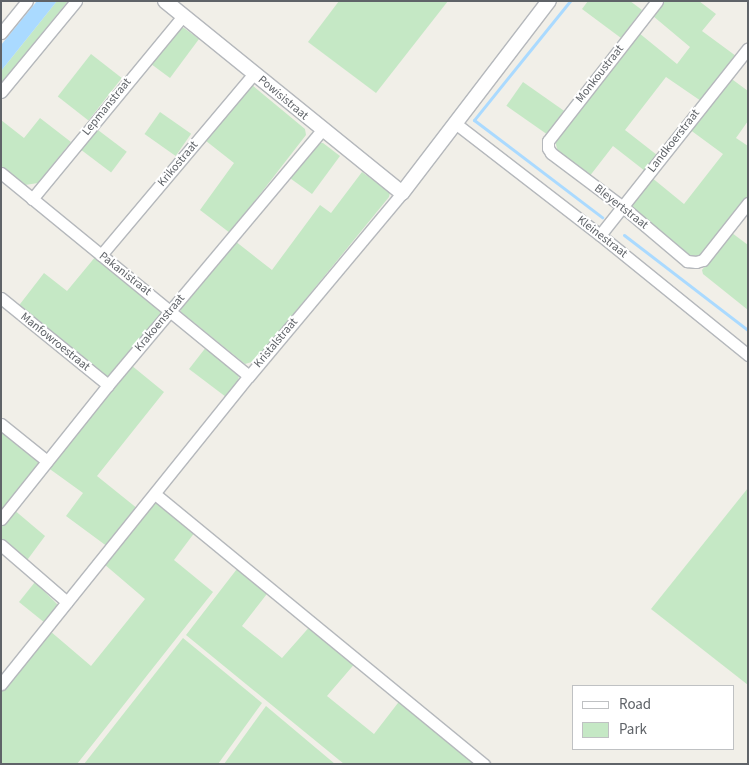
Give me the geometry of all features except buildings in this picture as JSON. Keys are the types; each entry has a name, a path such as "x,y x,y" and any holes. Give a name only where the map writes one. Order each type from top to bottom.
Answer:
{"street":[{"path":"1,33 27,1"},
{"path":"1,92 76,1"},
{"name":"Powisistraat","path":"165,1 402,193"},
{"name":"Kristalstraat","path":"1,684 156,494 249,376 402,193 549,1"},
{"name":"Monkoustraat","path":"548,148 548,141 657,1"},
{"name":"Lepmanstraat","path":"32,199 183,16"},
{"name":"Landkoerstraat","path":"600,235 748,48"},
{"name":"Krikostraat","path":"101,255 254,73"},
{"name":"Kleinestraat","path":"455,123 600,235 748,355"},
{"name":"Krakoenstraat","path":"1,519 108,385 322,130"},
{"name":"Bleyertstraat","path":"548,148 550,153 623,207 687,261 696,262 703,260 748,203"},
{"name":"Pakanistraat","path":"1,173 249,376"},
{"name":"Manfowroestraat","path":"1,298 108,385"},
{"path":"1,424 47,461"},
{"path":"156,494 484,764"},
{"path":"1,545 67,602"}],"green space":[{"path":"57,1 68,1 1,84 1,71"},
{"path":"339,1 448,1 376,93 308,42"},
{"path":"588,1 630,1 642,10 621,38 582,9"},
{"path":"664,1 699,1 716,14 702,31 736,56 701,101 666,77 625,130 657,155 645,171 613,146 589,177 558,153 555,140 639,33 677,64 690,47 653,16"},
{"path":"179,27 184,28 199,39 170,78 147,61"},
{"path":"91,54 122,78 88,121 58,97"},
{"path":"729,77 748,91 748,121 736,138 748,146 748,201 698,259 690,256 634,212 632,205 651,177 684,204 723,154 689,129"},
{"path":"523,82 564,111 547,134 506,106"},
{"path":"247,83 252,85 305,129 306,135 230,233 200,210 234,163 201,137"},
{"path":"160,112 191,134 176,156 145,134"},
{"path":"40,118 71,142 38,183 25,185 1,166 1,120 24,138"},
{"path":"94,127 127,152 111,172 78,148"},
{"path":"317,143 323,143 340,156 312,194 287,176"},
{"path":"362,172 390,192 389,197 255,361 245,364 181,312 180,306 235,241 272,270 320,205 331,213"},
{"path":"732,233 748,245 748,310 703,274 702,270"},
{"path":"96,256 159,307 161,312 160,316 111,377 105,378 17,308 44,273 67,291"},
{"path":"207,346 237,370 239,375 238,382 226,397 189,369"},
{"path":"131,365 164,392 97,476 138,509 108,547 66,516 83,493 47,467"},
{"path":"1,429 39,459 39,463 1,510"},
{"path":"748,488 748,685 651,609"},
{"path":"156,502 195,532 174,560 213,592 77,764 1,764 1,691 50,631 91,666 145,599 104,564 152,503"},
{"path":"13,509 45,536 25,563 1,545 1,522"},
{"path":"240,565 270,590 242,626 282,658 312,624 357,661 327,696 374,734 401,699 480,764 344,764 186,635"},
{"path":"35,582 57,604 57,609 45,623 19,602"},
{"path":"183,638 262,703 218,764 84,764"},
{"path":"266,706 335,764 224,764"}],"water":[{"path":"37,1 57,1 1,71 1,45"}],"waterway":[{"path":"570,1 474,120 602,217"},
{"path":"624,235 748,330"}]}
